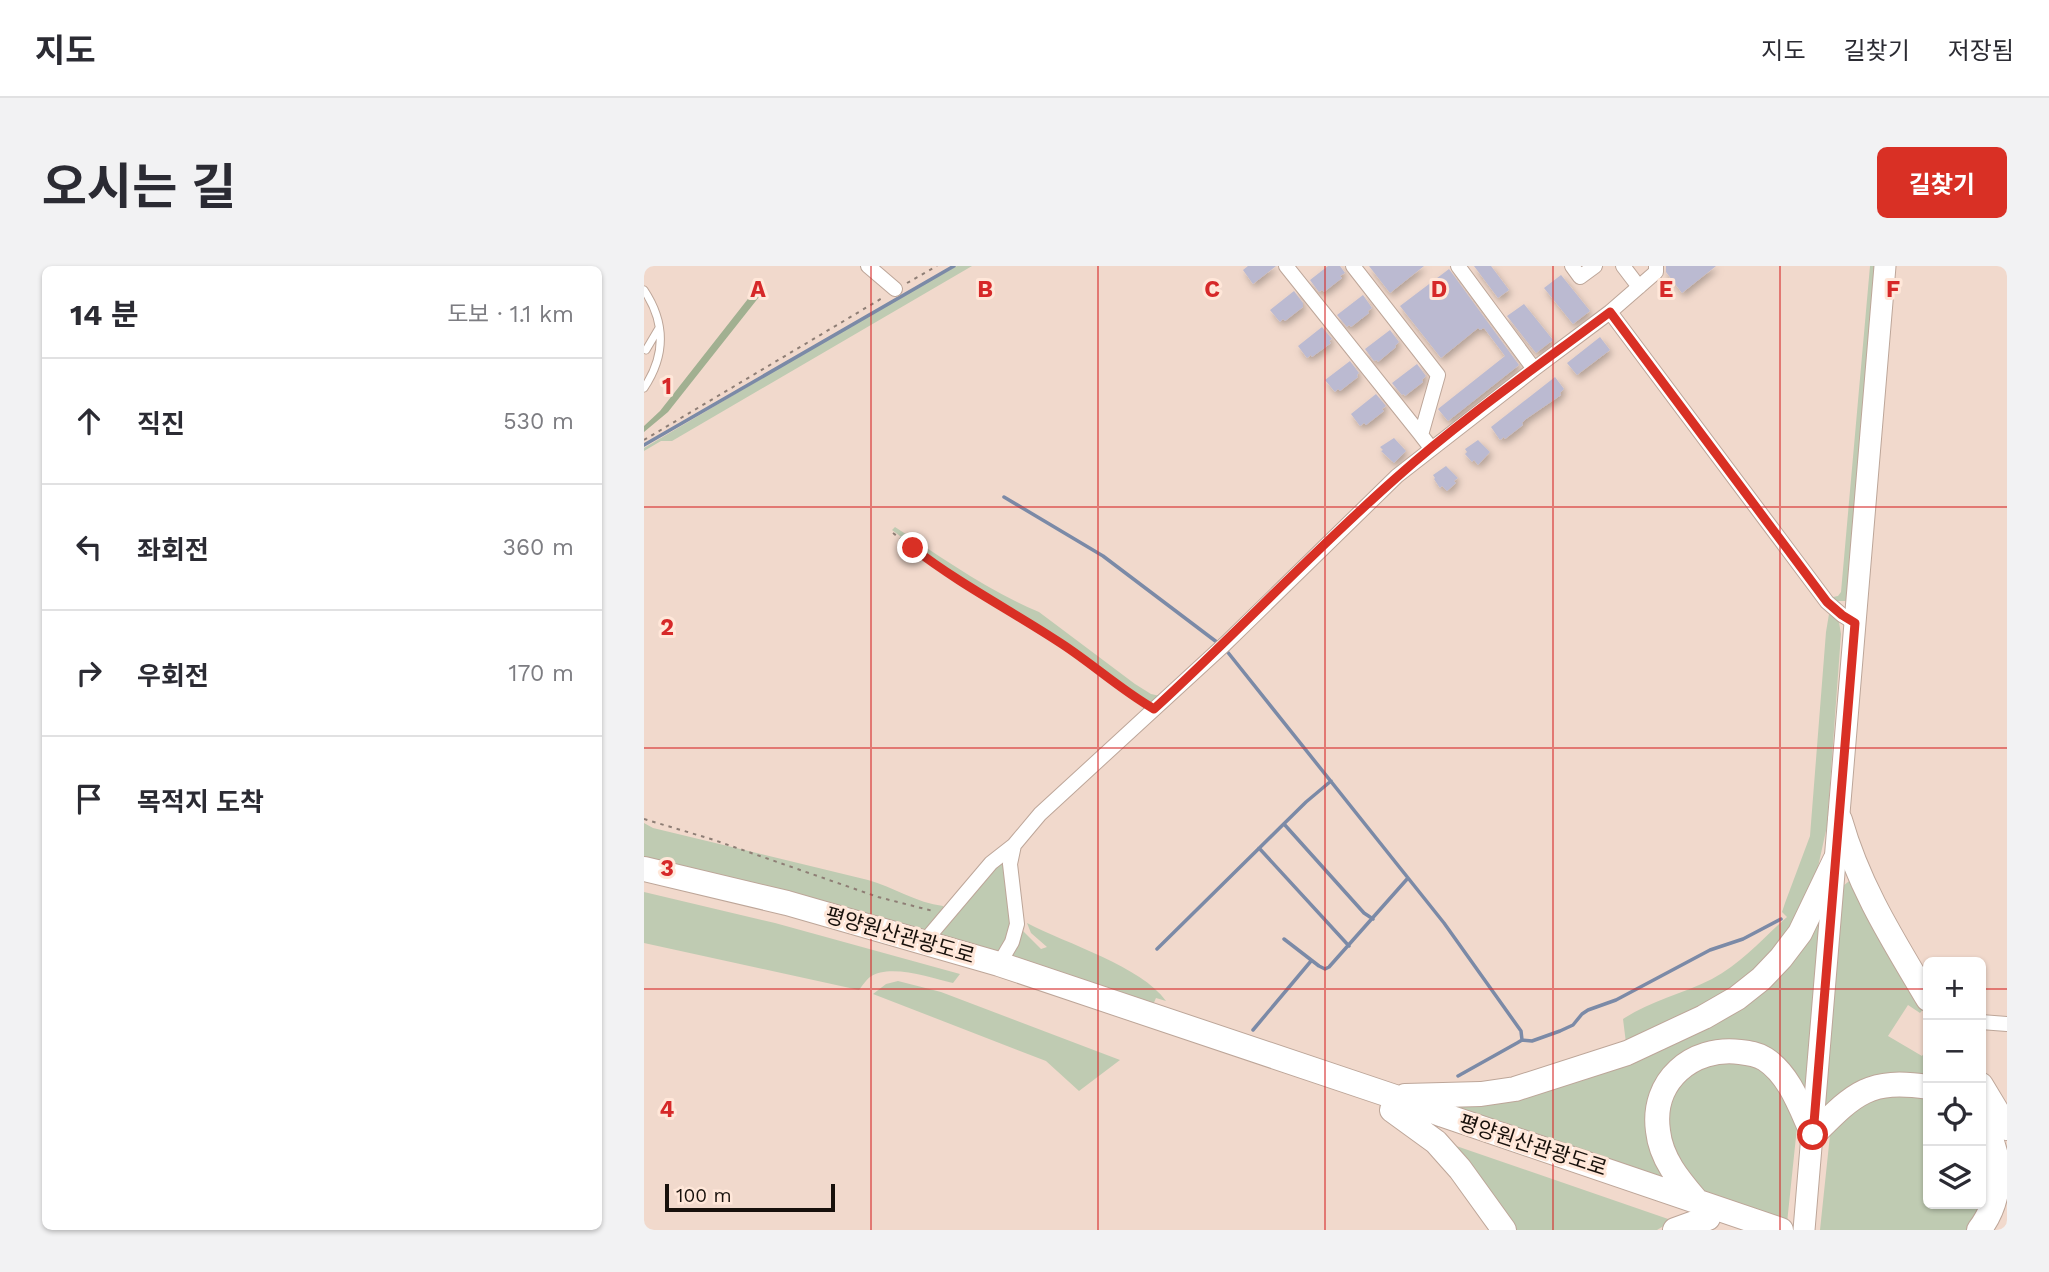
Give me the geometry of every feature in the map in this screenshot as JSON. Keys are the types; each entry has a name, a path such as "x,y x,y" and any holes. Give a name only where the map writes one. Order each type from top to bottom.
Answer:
{"highway":[{"path":"1393,1104 1515,1089 1627,1053 1704,1017 1737,998 1761,979 1800,933 1841,867 1840,820"},
{"path":"1841,867 1872,905 1923,991"},
{"name":"평양원산관광도로","path":"644,869 787,903 999,964 1150,1021"},
{"path":"644,881 736,901 899,944 1150,1021 1702,1210 1762,1228"},
{"path":"1702,1210 1677,1179 1665,1157 1657,1131 1658,1108 1670,1079 1700,1056 1717,1050 1753,1053 1765,1059 1780,1073 1791,1089 1813,1135 1845,1102 1871,1088 1904,1084 1923,1086"},
{"path":"1986,1093 2007,1128"},
{"path":"1393,1104 1436,1142 1460,1169 1504,1230"},
{"name":"평양원산관광도로","path":"1393,1104 1443,1115 1621,1182"},
{"path":"1979,1230 1988,1215 1998,1174 1994,1148 1986,1132"},
{"path":"1675,1230 1702,1210"}],"main road":[{"path":"1840,820 1885,266"},
{"path":"1804,1230 1841,867"}],"street":[{"path":"868,266 895,289"},
{"path":"1286,266 1431,448"},
{"path":"1353,266 1438,375 1421,435"},
{"path":"1458,266 1534,369"},
{"path":"1572,266 1580,277 1595,266"},
{"path":"1623,266 1639,288"},
{"path":"924,942 991,863 1014,845 1040,814 1225,644 1370,501 1431,448 1610,312 1656,272 1656,266"},
{"path":"1610,312 1827,602 1855,623"},
{"path":"999,964 1012,942 1017,924 1010,864 1014,845"},
{"path":"1986,1022 2007,1024"}],"lane":[{"path":"644,290 653,304 659,328 659,361 644,388"},
{"path":"646,350 659,328"}],"path":[{"path":"644,440 937,266"},
{"path":"893,533 947,574 1059,642 1131,696 1154,709"},
{"path":"644,819 711,839 899,904 932,911 951,910"}],"green space":[{"path":"957,266 972,266 672,441 661,441 644,451 644,448 877,310"},
{"path":"1870,266 1877,266 1849,601 1836,601 1829,598 1824,589 1833,597 1841,592"},
{"path":"758,291 759,297 668,412 644,432 644,426 660,411 751,295"},
{"path":"895,527 983,584 1039,612 1135,684 1160,696 1156,703 1149,703 1133,695 1069,646 949,573 892,530"},
{"path":"1829,614 1839,622 1841,634 1827,826 1818,867 1803,909 1788,936 1731,994 1626,1043 1623,1019 1644,1007 1723,973 1787,917 1782,912 1810,836"},
{"path":"644,823 653,828 868,880 924,902 943,906 947,912 928,932 644,861"},
{"path":"1003,862 1008,866 1014,929 1000,954 938,935 995,865"},
{"path":"1853,878 1923,1001 1920,1013 1908,1005 1888,1036 1923,1054 1923,1082 1822,1111 1843,886"},
{"path":"644,892 775,923 960,974 953,983 911,973 888,971 870,977 859,990 644,943"},
{"path":"1822,917 1807,1098 1758,1051 1666,1079 1673,1183 1445,1108 1681,1038"},
{"path":"1027,923 1122,966 1154,988 1166,1001 1156,998 1152,1007 1006,956 1019,927 1041,949 1047,947 1031,933"},
{"path":"898,981 941,992 1120,1060 1079,1091 1046,1061 873,994 886,984"},
{"path":"1719,1056 1736,1057 1777,1080 1797,1127 1787,1223 1705,1195 1663,1141 1674,1082"},
{"path":"1874,1094 1923,1094 1923,1209 1979,1209 1968,1230 1820,1230 1830,1135"},
{"path":"1433,1138 1671,1220 1657,1230 1514,1230"},
{"path":"1986,1151 1987,1153 1986,1197"}],"building":[{"path":"1248,266 1276,266 1253,284 1243,270"},
{"path":"1328,266 1340,266 1345,273 1324,292 1319,292 1310,280"},
{"path":"1369,266 1424,266 1390,293"},
{"path":"1474,266 1491,266 1509,290 1498,298"},
{"path":"1666,266 1716,266 1682,293 1666,272"},
{"path":"1449,269 1519,365 1448,421 1438,409 1505,356 1484,328 1478,328 1441,358 1400,306"},
{"path":"1561,275 1590,311 1573,324 1544,288"},
{"path":"1294,291 1303,307 1280,322 1270,310"},
{"path":"1363,295 1372,308 1351,327 1347,327 1337,315"},
{"path":"1524,304 1553,340 1536,353 1507,316"},
{"path":"1322,327 1332,339 1329,341 1331,343 1307,358 1298,346"},
{"path":"1390,330 1399,342 1378,362 1374,361 1365,349"},
{"path":"1600,337 1610,350 1577,375 1567,363"},
{"path":"1350,361 1359,373 1358,377 1335,392 1325,380"},
{"path":"1417,364 1426,376 1423,382 1405,396 1402,395 1392,383"},
{"path":"1555,377 1564,389 1561,395 1526,419 1523,425 1505,439 1504,437 1500,440 1491,427"},
{"path":"1376,394 1386,406 1382,409 1384,411 1366,425 1364,423 1360,426 1351,414"},
{"path":"1394,438 1406,451 1394,463 1380,447"},
{"path":"1478,440 1490,452 1478,465 1465,454 1465,449"},
{"path":"1446,466 1458,478 1447,491 1442,486 1440,488 1433,475"}],"waterway":[{"path":"644,445 954,266"},
{"path":"1004,497 1103,556 1218,643"},
{"path":"1226,650 1444,923 1521,1031 1522,1040 1458,1076"},
{"path":"1157,949 1306,802 1331,781"},
{"path":"1284,824 1364,913 1373,919"},
{"path":"1259,848 1349,946"},
{"path":"1284,939 1325,969 1408,878"},
{"path":"1522,1040 1532,1041 1573,1025 1588,1010 1616,1000 1710,950 1743,939 1781,919"},
{"path":"1253,1030 1311,961"}],"route":[{"path":"913,548 947,574 1067,647 1131,696 1154,709 1398,476 1610,312 1827,602 1855,623 1813,1135"}]}
